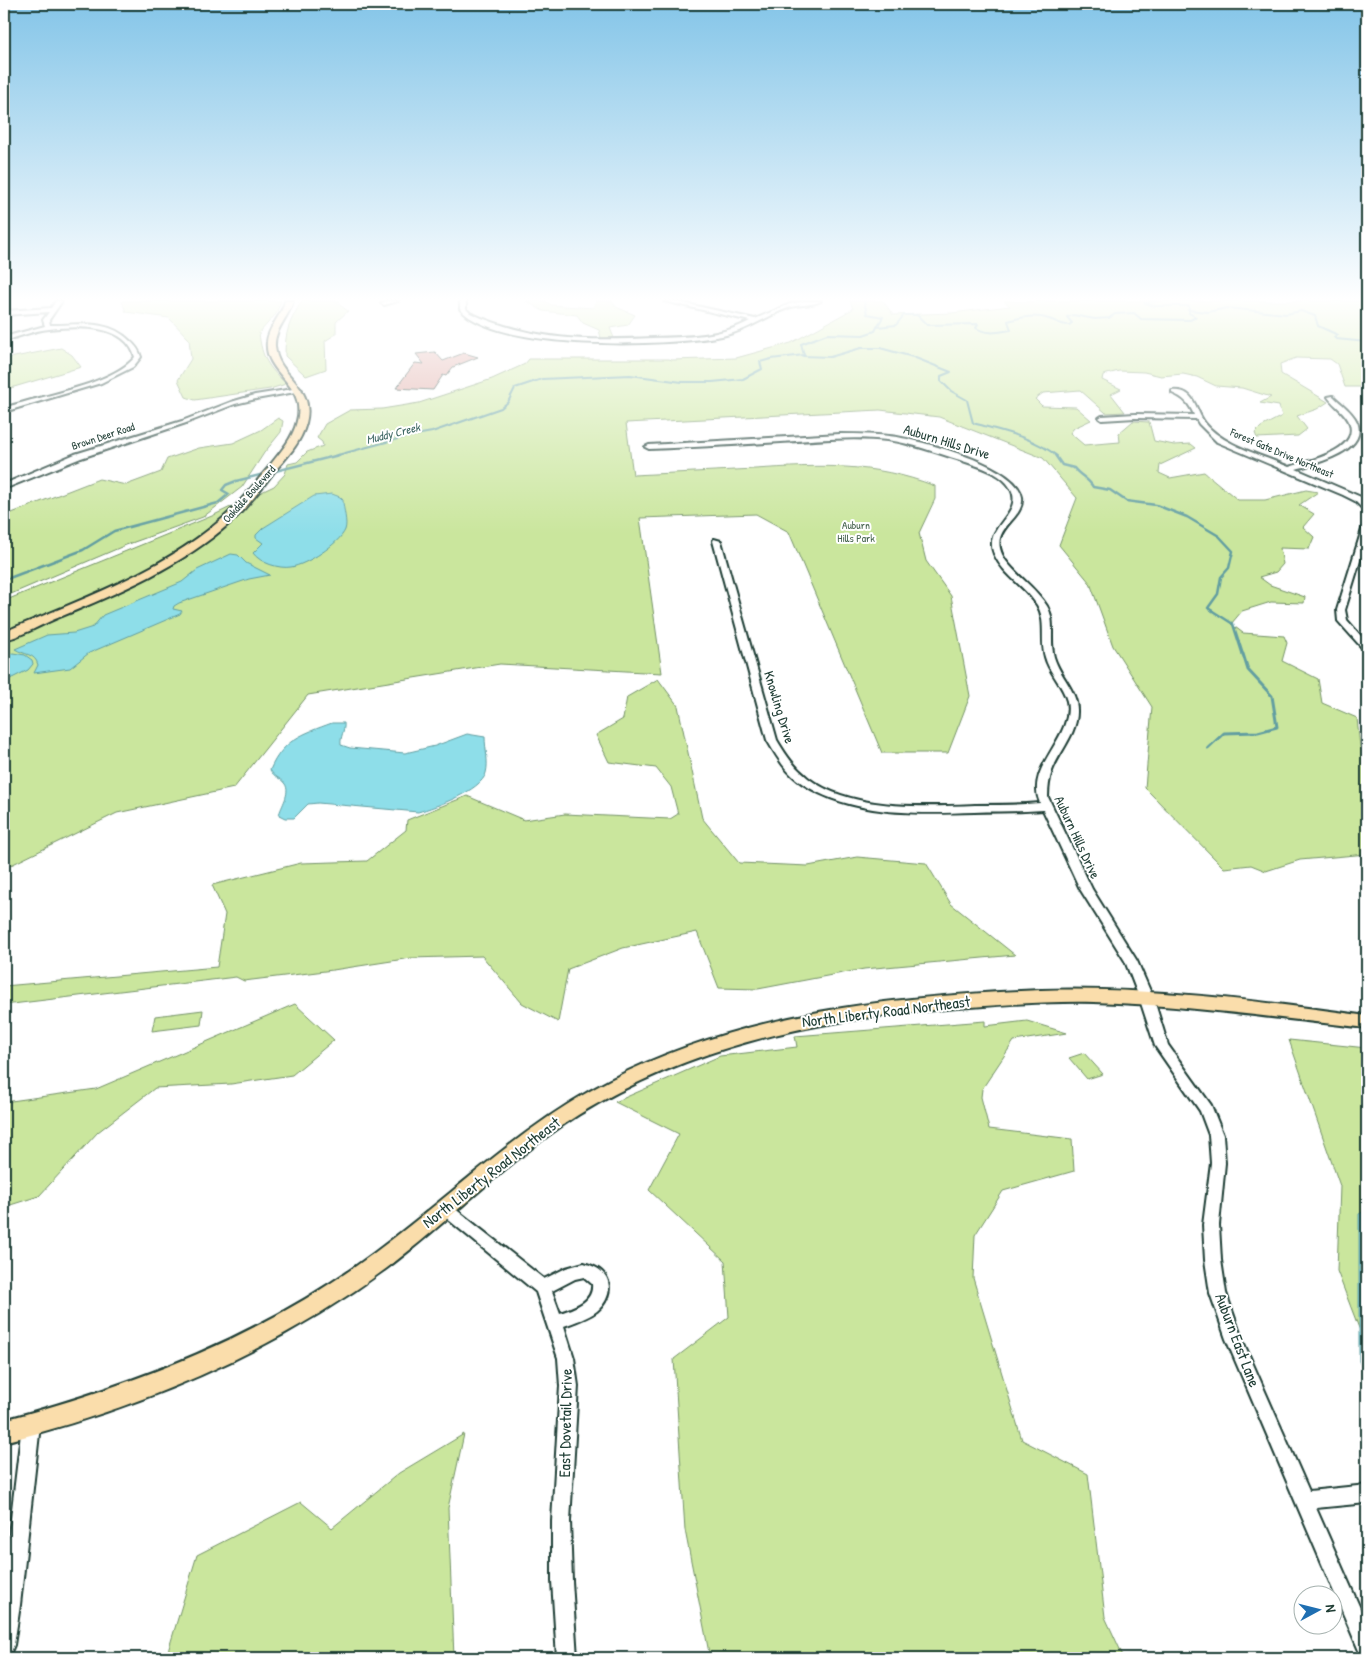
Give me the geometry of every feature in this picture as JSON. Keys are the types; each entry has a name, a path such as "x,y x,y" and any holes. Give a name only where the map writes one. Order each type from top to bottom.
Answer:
{"main road":[{"path":"289,379 299,390"},
{"name":"Oakdale Boulevard","path":"4,636 114,588 183,552 226,521 259,486 292,442 301,425 304,409 299,390"},
{"name":"North Liberty Road Northeast","path":"4,1431 90,1407 151,1385 200,1365 270,1331 343,1288 382,1260 535,1134 574,1109 643,1072 736,1036 804,1020 915,1005 1051,996 1094,996 1228,1005 1367,1022"}],"street":[{"path":"4,410 106,379"},
{"name":"Brown Deer Road","path":"4,487 78,456 184,422 232,403 299,390"},
{"name":"Forest Gate Drive Northeast","path":"1174,392 1183,395 1192,402 1197,418 1220,440 1346,493 1358,499 1367,508"},
{"path":"1289,469 1336,453 1354,439 1356,431 1354,422 1331,397"},
{"path":"1102,418 1136,416 1197,418"},
{"name":"Auburn Hills Drive","path":"649,447 848,436 880,437 913,443 976,463 994,470 1008,481 1016,490 1018,502 1016,509 997,531 994,545 999,556 1039,601 1046,613 1049,656 1072,702 1073,712 1070,724 1043,780 1043,797 1086,889 1131,961 1147,1000"},
{"path":"1367,525 1341,610 1343,621 1367,648"},
{"name":"Knowling Drive","path":"717,541 772,740 780,756 793,771 837,796 874,806 924,810 1046,806"},
{"name":"Auburn East Lane","path":"1147,1000 1162,1046 1206,1109 1216,1135 1218,1162 1211,1226 1213,1260 1218,1293 1234,1339 1367,1646"},
{"path":"444,1208 543,1288 572,1273 584,1270 595,1274 602,1284 600,1297 592,1306 555,1322"},
{"name":"East Dovetail Drive","path":"543,1288 566,1358 569,1386 562,1521 562,1581 567,1658"},
{"path":"4,1645 31,1424"},
{"path":"1305,1500 1367,1494"}],"green space":[{"path":"4,379 42,379 4,390"},
{"path":"281,379 286,384 270,389 195,400 186,397 178,380"},
{"name":"Auburn Hills Park","path":"492,379 1102,379 1121,389 1111,394 1125,412 1106,413 1080,390 1043,393 1035,399 1042,406 1076,407 1091,420 1074,428 1070,433 1084,445 1120,442 1119,433 1133,421 1149,422 1154,441 1174,445 1191,444 1196,448 1160,465 1159,473 1170,478 1204,472 1238,500 1265,500 1306,490 1318,492 1299,505 1314,514 1303,527 1314,537 1309,549 1280,548 1283,564 1276,572 1259,577 1270,585 1305,597 1304,603 1271,602 1242,611 1231,624 1243,633 1284,636 1287,643 1282,661 1318,679 1322,703 1357,718 1360,747 1367,749 1367,854 1300,860 1266,871 1251,865 1224,868 1145,788 1152,707 1113,646 1090,583 1059,545 1077,498 1043,458 939,417 880,410 626,423 633,475 824,466 868,469 912,478 935,486 935,499 919,533 926,561 951,596 970,696 948,753 882,753 789,532 756,514 640,518 662,673 500,664 308,695 234,788 117,813 4,870 4,601 212,516 274,486 285,474 288,464 297,462 307,452 323,446 322,442 317,438 325,424 350,410 382,409 419,403"},
{"path":"1200,379 1289,379 1328,402 1317,409 1297,416 1307,429 1298,436 1257,438 1255,433 1261,427 1282,416 1279,406 1260,403 1271,397 1242,388 1216,386"},
{"path":"1342,379 1367,379 1367,387 1345,387"},
{"path":"278,418 283,421 281,432 264,453 242,487 203,517 126,545 4,597 4,516 99,479 126,485 161,472 167,459 199,448 233,443 261,430"},
{"path":"658,679 678,706 702,818 739,863 808,866 857,857 926,863 951,904 1015,955 864,969 758,989 719,988 697,932 623,948 568,969 558,1022 522,1003 482,956 411,958 244,981 236,977 4,1005 4,986 217,967 225,914 212,885 301,863 367,861 406,830 407,820 467,796 524,820 565,814 670,819 678,814 671,787 656,768 609,762 596,735 623,719 627,697"},
{"path":"295,1004 334,1040 292,1075 231,1084 155,1088 98,1132 39,1196 4,1207 4,1102 96,1089"},
{"path":"203,1010 201,1025 152,1031 155,1016"},
{"path":"985,1021 985,1026 1027,1021 1067,1033 1014,1041 982,1089 981,1097 989,1129 1072,1139 1074,1171 1003,1191 975,1235 973,1278 1022,1440 1088,1474 1105,1617 1124,1658 710,1658 685,1530 674,1359 729,1317 725,1261 649,1190 679,1134 615,1102 720,1056 797,1047 795,1036"},
{"path":"1289,1040 1367,1048 1367,1349 1337,1271 1340,1186"},
{"path":"1084,1053 1103,1074 1087,1079 1069,1058"},
{"path":"464,1434 448,1508 454,1658 166,1658 197,1555 301,1502 332,1528 399,1473"}],"water":[{"path":"332,494 343,500 346,527 342,536 329,547 305,562 291,567 276,566 256,557 253,553 263,543 256,538 256,535 263,528 314,496"},
{"path":"231,554 238,555 246,563 270,575 249,579 179,603 173,609 182,611 180,614 89,653 70,668 34,673 38,665 37,661 15,649 47,635 74,633 93,627 103,615 182,582 197,570"},
{"path":"13,653 25,655 32,660 33,664 28,670 4,682 4,655"},
{"path":"332,723 344,723 341,745 350,748 405,753 435,746 467,734 485,737 486,773 476,786 467,792 418,812 318,803 308,804 294,818 285,818 279,815 287,788 282,780 270,770 275,760 287,745 295,739"},
{"path":"1367,1210 1367,1380 1359,1361 1359,1214"}],"building":[{"path":"403,379 441,379 433,390 396,388"}],"waterway":[{"name":"Muddy Creek","path":"334,456 405,437 432,432 501,408 508,402 515,388 542,379 552,379"},
{"name":"Muddy Creek","path":"656,379 682,382 712,382 744,379"},
{"path":"941,379 941,381 951,391 967,400 973,423 1028,439 1057,456"},
{"name":"Muddy Creek","path":"4,580 83,550 114,531 218,503 229,494 222,490 226,485 236,481 339,455"},
{"path":"1055,455 1062,465 1074,468 1093,487 1110,490 1126,501 1156,505 1187,517 1219,536 1233,551 1229,568 1221,577 1218,594 1208,608 1233,624 1243,655"},
{"path":"1208,748 1224,733 1258,732 1277,727 1272,696 1248,670 1243,654"}]}
